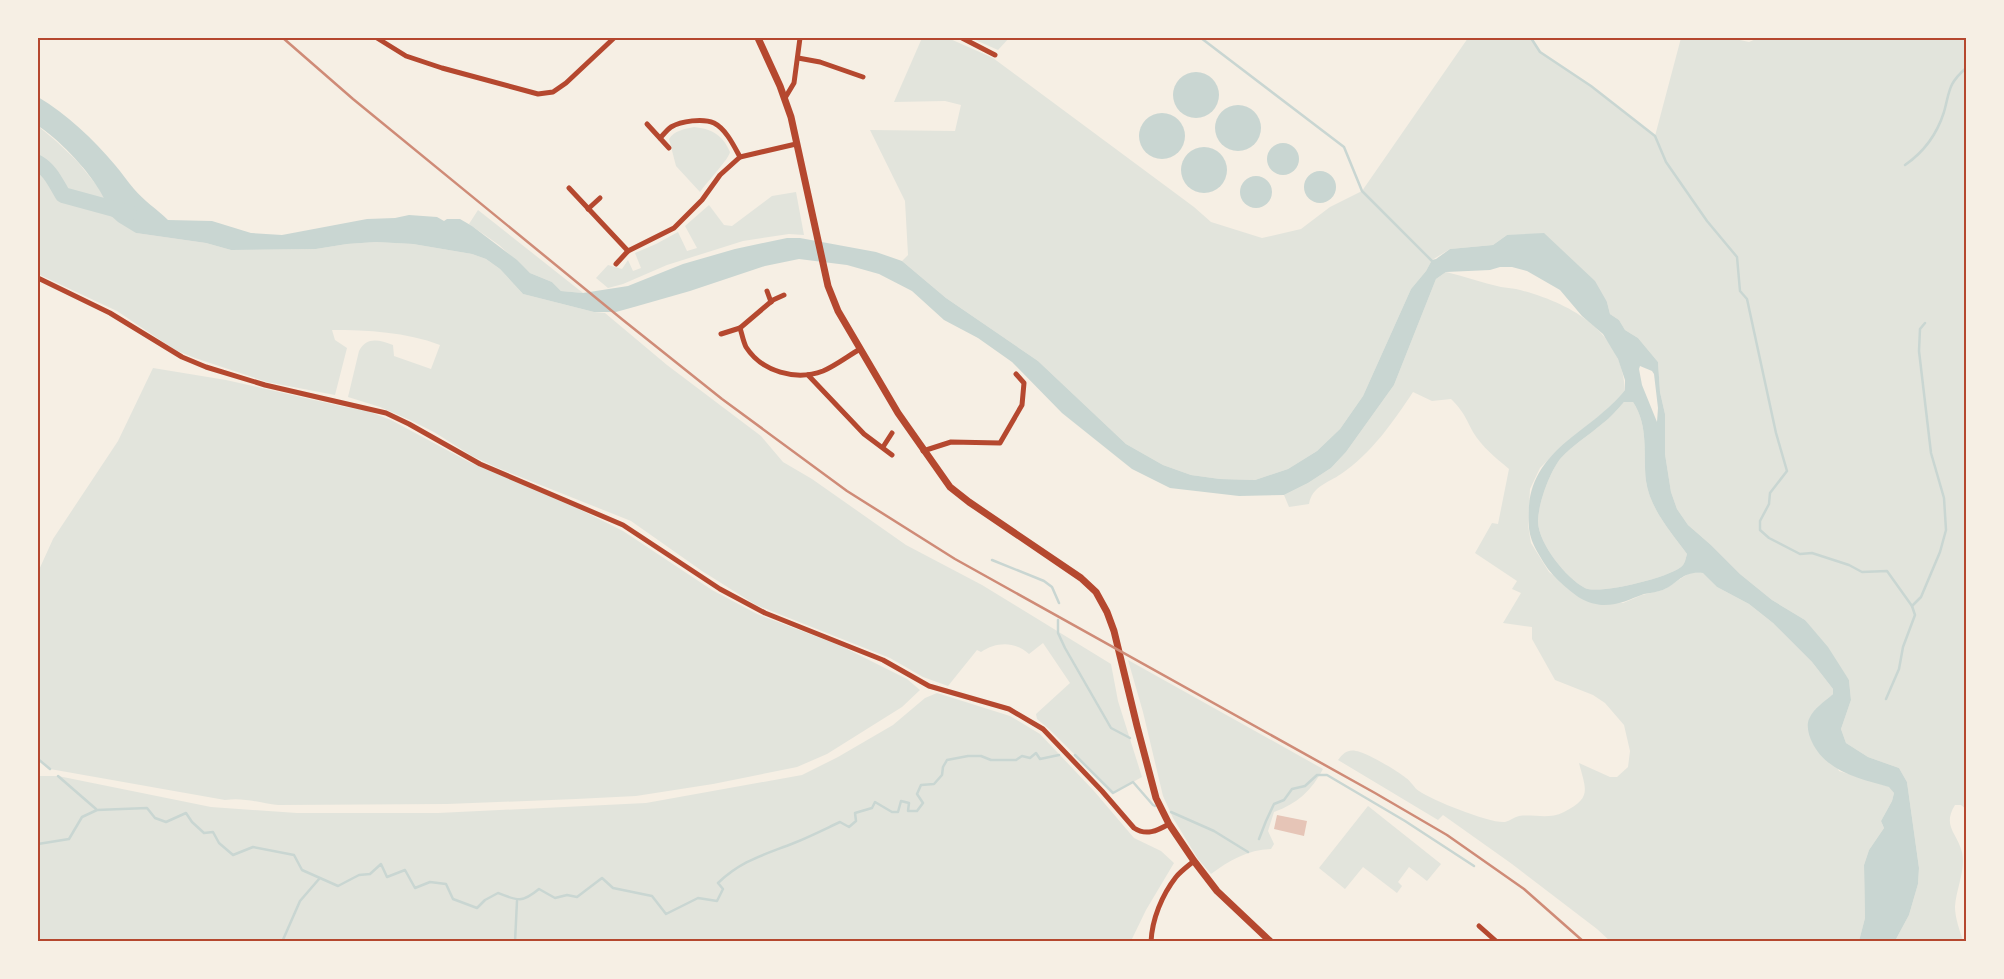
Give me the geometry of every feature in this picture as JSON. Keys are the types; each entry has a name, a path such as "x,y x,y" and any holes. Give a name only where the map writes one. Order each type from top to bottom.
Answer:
{"main road":[{"path":"758,38 785,98 828,286 838,311 898,413 950,487 1073,572 1096,592 1107,612 1114,631 1136,726 1156,798 1169,824 1194,862 1231,906 1270,942"}],"street":[{"path":"377,38 406,56 538,94 553,92 566,83 614,38"},
{"path":"785,98 792,89 800,38"},
{"path":"962,38 995,55"},
{"path":"798,58 820,62 863,77"},
{"path":"660,138 672,126 688,122 714,123 724,131 740,157"},
{"path":"647,124 669,148"},
{"path":"616,264 628,251 674,228 702,200 720,175 740,157 796,144"},
{"path":"569,188 628,251"},
{"path":"588,209 600,198"},
{"path":"38,278 110,313 182,357 206,368 265,385 386,413 480,464 623,524 720,589 765,614 882,660 929,686 1009,709 1043,729 1134,828 1140,832 1155,832 1169,824"},
{"path":"767,291 771,302"},
{"path":"721,334 740,328 771,302 784,295"},
{"path":"740,328 746,347 755,356 770,368 788,375 808,375 824,371 860,349"},
{"path":"923,450 950,442 968,444 1000,443 1002,436 1022,406 1024,384 1016,374"},
{"path":"808,375 858,428 892,455"},
{"path":"883,447 892,433"},
{"path":"1151,942 1151,929 1162,901 1176,876 1194,862"},
{"path":"1479,926 1496,941"}],"shaded area":[{"path":"922,38 948,38 993,58 1194,207 1211,222 1262,238 1301,229 1330,207 1362,191 1468,38 1531,38 1540,52 1591,86 1655,136 1681,38 1731,38 1749,42 1758,38 1966,38 1966,809 1961,805 1955,805 1950,819 1950,824 1960,845 1963,859 1955,907 1963,941 1895,941 1909,915 1918,884 1919,868 1907,782 1899,768 1868,757 1846,743 1841,729 1851,700 1849,680 1805,620 1772,600 1740,574 1688,525 1677,509 1671,492 1665,454 1665,414 1660,392 1658,362 1638,338 1625,330 1619,320 1610,314 1607,302 1507,235 1493,245 1450,249 1432,260 1426,271 1411,289 1363,396 1340,429 1317,451 1288,469 1255,480 1220,479 1191,475 1163,465 1126,444 1038,361 946,298 902,261 908,255 905,201 870,130 955,131 961,105 945,101 894,102"},
{"path":"971,38 1009,38 998,50"},
{"path":"1192,72 1200,72 1209,76 1215,82 1219,95 1215,108 1209,114 1200,118 1192,118 1183,114 1177,108 1173,99 1173,91 1177,82 1183,76"},
{"path":"38,97 59,111 89,137 115,165 131,186 168,220 212,221 251,233 282,235 367,219 395,218 409,215 437,217 444,221 447,219 460,219 517,260 530,273 552,282 561,291 583,293 628,286 683,264 735,249 787,238 800,238 876,252 902,261 946,298 1038,361 1126,444 1163,465 1191,475 1220,479 1255,480 1288,469 1317,451 1340,429 1363,396 1411,289 1426,271 1432,260 1450,249 1493,245 1507,235 1544,233 1595,281 1607,302 1610,314 1619,320 1625,330 1638,338 1658,362 1660,392 1665,414 1665,454 1671,492 1677,509 1688,525 1740,574 1772,600 1805,620 1828,647 1849,680 1851,700 1841,729 1846,743 1868,757 1899,768 1907,782 1919,868 1918,884 1909,915 1895,941 1859,941 1865,918 1864,865 1869,850 1884,828 1881,821 1892,801 1894,793 1889,787 1845,773 1826,761 1818,752 1810,737 1808,722 1816,708 1833,694 1833,689 1812,662 1773,623 1749,604 1717,587 1703,573 1686,575 1663,590 1644,594 1620,603 1604,605 1592,603 1581,599 1564,586 1553,575 1541,558 1531,538 1529,524 1529,506 1533,486 1553,454 1612,404 1625,390 1625,380 1618,359 1603,334 1582,316 1560,290 1527,271 1512,267 1500,267 1490,270 1446,272 1436,279 1394,385 1346,452 1331,468 1308,483 1284,495 1239,496 1170,488 1132,469 1062,413 1012,362 978,338 944,320 912,291 879,274 847,265 799,259 765,266 690,291 616,312 594,312 523,294 500,269 486,259 472,254 413,244 376,242 316,249 231,250 206,243 136,233 118,222 109,214 100,191 81,165 47,132 38,126","holes":["1640,366 1652,371 1654,374 1658,408 1657,422 1642,385","1624,402 1633,402 1641,421 1646,481 1652,501 1662,520 1687,554 1683,565 1666,575 1636,584 1593,590 1585,588 1570,577 1555,560 1543,540 1538,522 1539,515 1542,497 1549,479 1561,458 1608,419"]},
{"path":"1238,105 1251,109 1257,115 1261,128 1257,141 1251,147 1238,151 1225,147 1219,141 1215,128 1219,115 1225,109"},
{"path":"1158,113 1166,113 1175,117 1181,123 1185,136 1181,149 1175,155 1166,159 1158,159 1149,155 1143,149 1139,140 1139,132 1143,123 1149,117"},
{"path":"38,126 77,161 109,204 136,233 206,243 231,250 316,249 376,242 413,244 472,254 486,259 500,269 523,294 594,312 605,313 667,365 761,436 783,462 812,479 906,545 982,585 1111,664 1118,701 1142,777 1113,793 1037,719 1036,714 1070,683 1043,643 1029,654 1018,647 1005,644 993,646 981,652 977,650 948,686 923,677 890,658 756,605 702,571 631,521 498,468 472,456 434,432 410,420 380,407 348,397 359,351 366,343 374,340 393,345 394,356 431,369 440,345 414,337 387,333 332,330 335,340 347,348 335,395 267,382 175,350 117,311 38,274"},
{"path":"694,127 706,129 716,134 724,141 730,152 726,160 700,192 676,166 669,139 677,132"},
{"path":"1283,143 1289,144 1294,148 1298,153 1298,165 1294,170 1289,174 1283,175 1277,174 1272,170 1268,165 1267,159 1268,153 1272,148 1277,144"},
{"path":"1204,147 1217,151 1223,157 1227,170 1223,183 1217,189 1204,193 1191,189 1185,183 1181,170 1185,157 1191,151"},
{"path":"1320,171 1326,172 1331,176 1335,181 1335,193 1331,198 1326,202 1320,203 1314,202 1309,198 1305,193 1304,187 1305,181 1309,176 1314,172"},
{"path":"1256,176 1262,177 1267,181 1271,186 1271,198 1267,203 1262,207 1256,208 1250,207 1245,203 1241,198 1240,192 1241,186 1245,181 1250,177"},
{"path":"796,192 804,235 789,234 743,241 667,265 623,284 608,288 596,278 608,265 622,269 628,260 633,271 641,268 635,253 678,232 687,251 697,248 685,226 709,205 724,225 732,226 772,196"},
{"path":"478,210 583,293 561,291 552,282 530,273 499,245 469,224"},
{"path":"1446,272 1516,289 1555,302 1573,311 1603,335 1614,351 1622,369 1625,390 1615,403 1562,446 1540,468 1530,489 1528,525 1531,543 1549,572 1569,588 1623,603 1642,595 1663,590 1691,572 1704,573 1717,587 1749,604 1773,623 1812,662 1833,689 1833,694 1815,710 1839,771 1890,787 1894,793 1892,801 1881,821 1884,828 1869,850 1864,865 1865,918 1859,941 1610,941 1512,864 1443,815 1438,820 1338,760 1347,752 1353,750 1360,752 1397,771 1408,779 1417,790 1426,795 1462,811 1498,822 1505,822 1519,816 1552,816 1573,807 1583,797 1585,792 1579,763 1610,777 1617,777 1628,767 1630,751 1624,725 1605,703 1593,695 1555,680 1532,639 1532,627 1503,623 1521,593 1512,589 1517,581 1475,553 1492,523 1498,524 1509,469 1481,443 1462,411 1451,399 1432,401 1413,392 1390,426 1363,457 1317,489 1313,493 1309,504 1289,507 1284,495 1308,483 1331,468 1346,452 1394,385 1436,279"},
{"path":"153,368 226,380 365,410 391,420 469,462 579,509 623,531 712,590 757,614 839,645 907,679 920,690 902,707 827,754 797,767 713,784 636,796 447,804 278,805 245,800 225,800 50,769 38,759 38,572 53,539 118,441"},
{"path":"1624,402 1633,402 1641,421 1646,481 1652,501 1662,520 1687,554 1683,565 1666,575 1636,584 1593,590 1585,588 1570,577 1555,560 1543,540 1538,522 1539,515 1542,497 1549,479 1561,458 1608,419"},
{"path":"1128,660 1323,769 1309,790 1290,805 1274,812 1268,831 1274,844 1271,849 1254,851 1239,857 1211,874 1198,859 1173,818 1163,796 1143,712"},
{"path":"937,693 1010,716 1040,734 1094,791 1134,838 1161,851 1174,863 1146,910 1131,941 38,941 38,776 58,776 211,807 297,813 438,813 646,803 802,775 838,757 893,725 925,698"},
{"path":"1368,806 1441,864 1427,881 1409,867 1398,882 1402,886 1397,893 1363,867 1345,889 1319,868"}],"building":[{"path":"1277,815 1307,821 1304,836 1274,829"}],"waterway":[{"path":"1201,38 1344,147 1362,191 1433,262"},
{"path":"1531,38 1540,52 1591,86 1655,136 1666,162 1707,221 1737,257 1740,291 1747,299 1776,433 1787,471 1770,493 1769,504 1760,521 1760,530 1769,538 1800,554 1812,553 1849,565 1862,572 1887,571 1912,606 1915,615 1903,647 1899,669 1886,699"},
{"path":"1905,165 1924,148 1934,135 1953,83 1966,68"},
{"path":"38,163 50,173 63,195 129,213"},
{"path":"1912,606 1921,597 1940,552 1946,530 1944,498 1931,453 1919,351 1920,329 1925,323"},
{"path":"992,560 1044,581 1052,587 1059,603"},
{"path":"1058,620 1058,633 1065,648 1111,728 1130,738"},
{"path":"38,844 69,839 82,817 97,810 147,808 155,818 166,822 186,813 192,822 204,833 213,832 219,843 233,855 253,847 294,855 302,870 338,886 359,875 370,874 381,864 387,877 405,870 415,888 430,882 446,884 453,899 477,908 485,900 498,893 510,898 524,899 539,889 555,898 567,895 577,897 602,878 613,888 652,896 666,914 698,898 717,901 723,889 718,883 745,863 800,841 840,822 849,827 856,821 855,813 872,808 875,802 892,812 898,812 901,801 909,803 908,811 917,811 923,803 917,794 921,785 934,784 942,775 943,767 947,760 968,756 981,756 991,760 1016,760 1022,756 1030,758 1036,753 1040,759 1059,755"},
{"path":"1075,755 1113,793 1133,782 1155,806"},
{"path":"38,759 50,769"},
{"path":"1259,839 1274,804 1284,800 1292,789 1305,786 1317,775 1327,775 1405,821 1474,866"},
{"path":"58,776 96,809"},
{"path":"1171,812 1214,831 1248,852"},
{"path":"282,942 300,901 319,879"},
{"path":"515,942 517,901"}],"railway":[{"path":"283,38 353,99 623,320 722,399 847,491 955,559 1447,835 1524,889 1584,942"}]}
